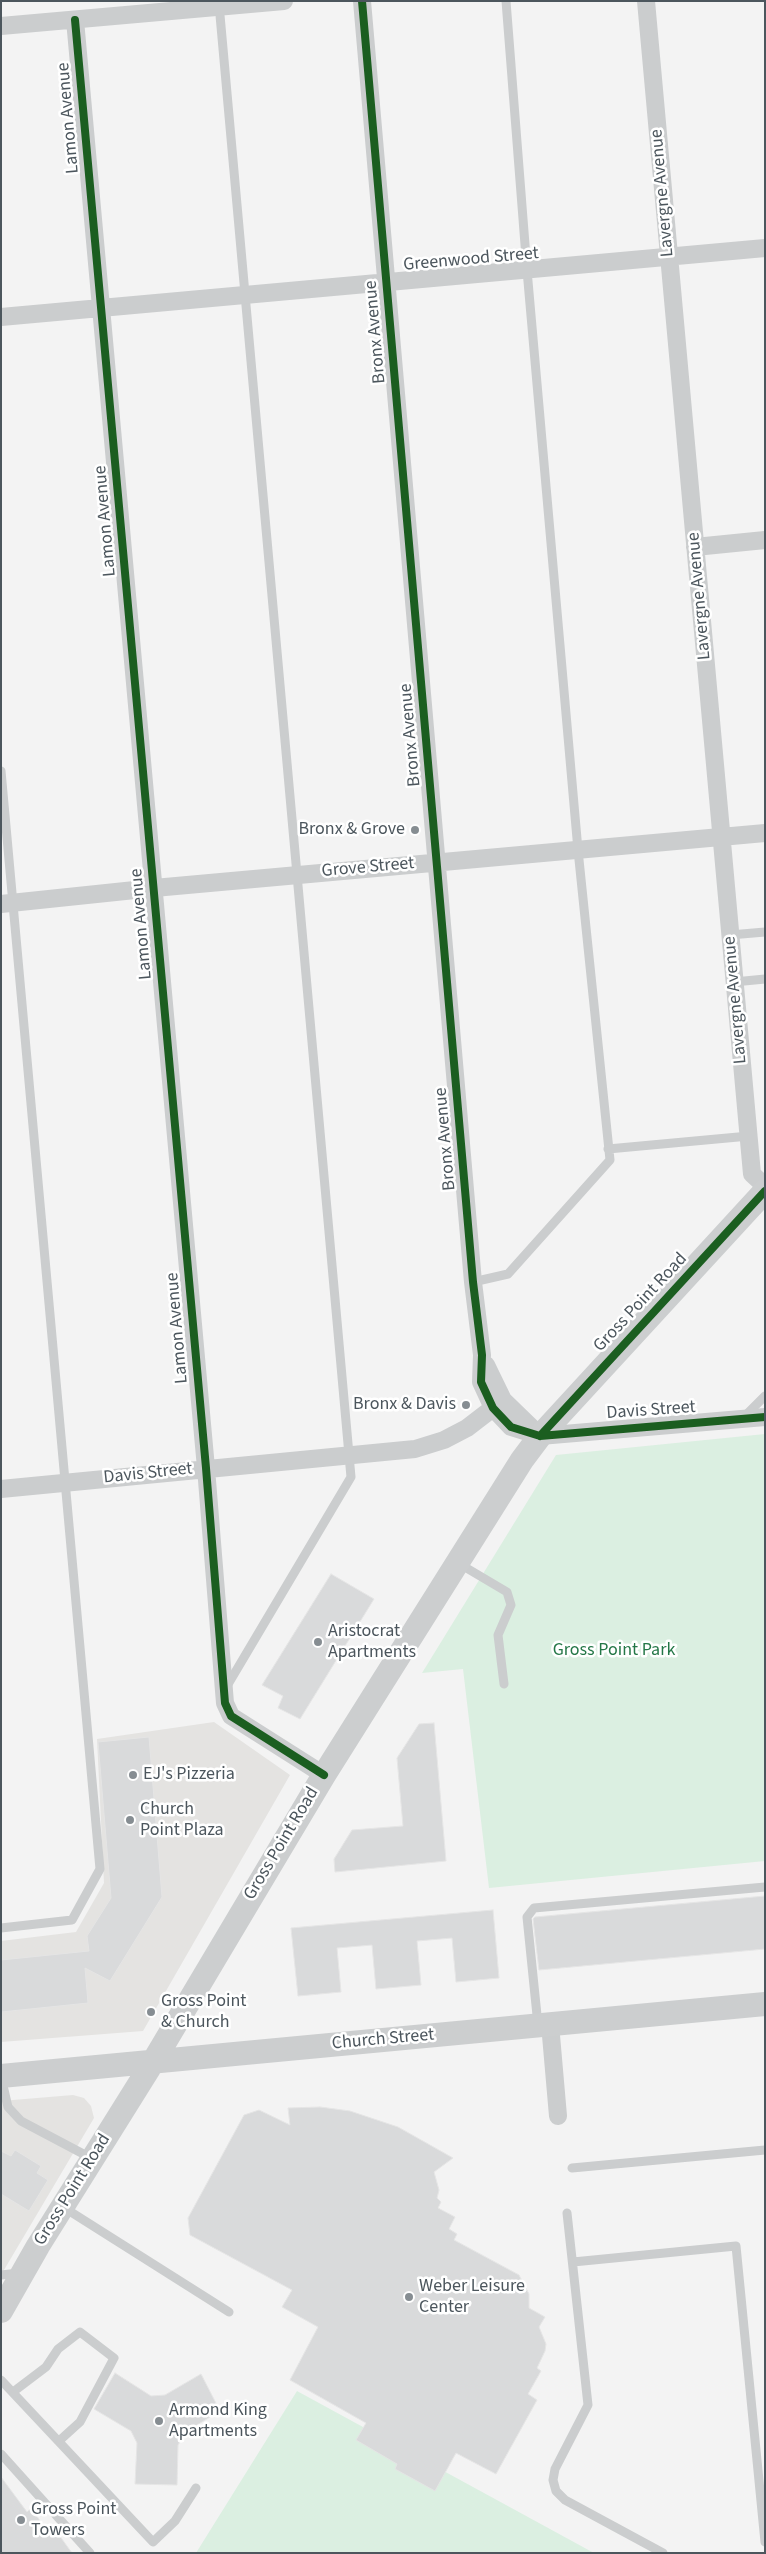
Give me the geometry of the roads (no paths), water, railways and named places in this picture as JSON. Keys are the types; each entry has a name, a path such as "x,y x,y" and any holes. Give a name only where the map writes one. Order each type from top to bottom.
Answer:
{"main road":[{"name":"Gross Point Road","path":"1,2311 62,2206 153,2062 324,1775 522,1460 540,1436 765,1191"},
{"name":"Church Street","path":"1,2076 765,2004"}],"street":[{"path":"1,26 219,4 284,1"},
{"name":"Bronx Avenue","path":"362,1 473,1282 482,1355 481,1382 493,1408 511,1427 540,1436"},
{"name":"Lavergne Avenue","path":"646,1 752,1174 765,1186"},
{"name":"Lamon Avenue","path":"75,20 206,1468 225,1703 231,1716 324,1775"},
{"name":"Greenwood Street","path":"1,317 765,248"},
{"path":"695,546 765,540"},
{"name":"Grove Street","path":"7,903 298,874 765,833"},
{"name":"Bronx Avenue","path":"482,1355 503,1400 540,1436"},
{"name":"Davis Street","path":"1,1489 415,1449 444,1440 467,1428 493,1408"},
{"name":"Davis Street","path":"540,1436 765,1416"},
{"path":"544,2025 558,2116"}],"lane":[{"path":"473,1282 508,1274 610,1160 578,850 527,270 506,1"},
{"path":"219,4 351,1477 224,1690"},
{"path":"1,771 7,903 66,1482 100,1869 72,1920 1,1928"},
{"path":"730,935 765,932"},
{"path":"734,982 765,978"},
{"path":"608,1149 749,1136"},
{"path":"743,1418 765,1396"},
{"path":"457,1563 507,1592 511,1605 498,1635 504,1684"},
{"path":"544,2025 527,1917 534,1908 765,1887"},
{"path":"1,2076 8,2107 21,2121 92,2159"},
{"path":"572,2168 765,2150"},
{"path":"62,2206 229,2312"},
{"path":"568,2213 588,2405 555,2469 552,2480 556,2491 565,2500 663,2553"},
{"path":"573,2262 736,2246 765,2542"},
{"path":"1,2275 16,2274 24,2270"},
{"path":"13,2392 46,2367 58,2349 80,2332 114,2358 80,2422 59,2442"},
{"path":"1,2380 153,2542 176,2522 196,2488"},
{"path":"1,2454 90,2553"}],"place":[{"name":"Bronx & Grove","path":"415,830"},
{"name":"Bronx & Davis","path":"466,1405"},
{"name":"Aristocrat Apartments","path":"318,1642"},
{"name":"EJ's Pizzeria","path":"133,1775"},
{"name":"Church Point Plaza","path":"130,1820"},
{"name":"Gross Point & Church","path":"151,2012"},
{"name":"Weber Leisure Center","path":"409,2297"},
{"name":"Armond King Apartments","path":"159,2421"},
{"name":"Gross Point Towers","path":"21,2520"}],"park label":[{"name":"Gross Point Park","path":"614,1651"}]}
